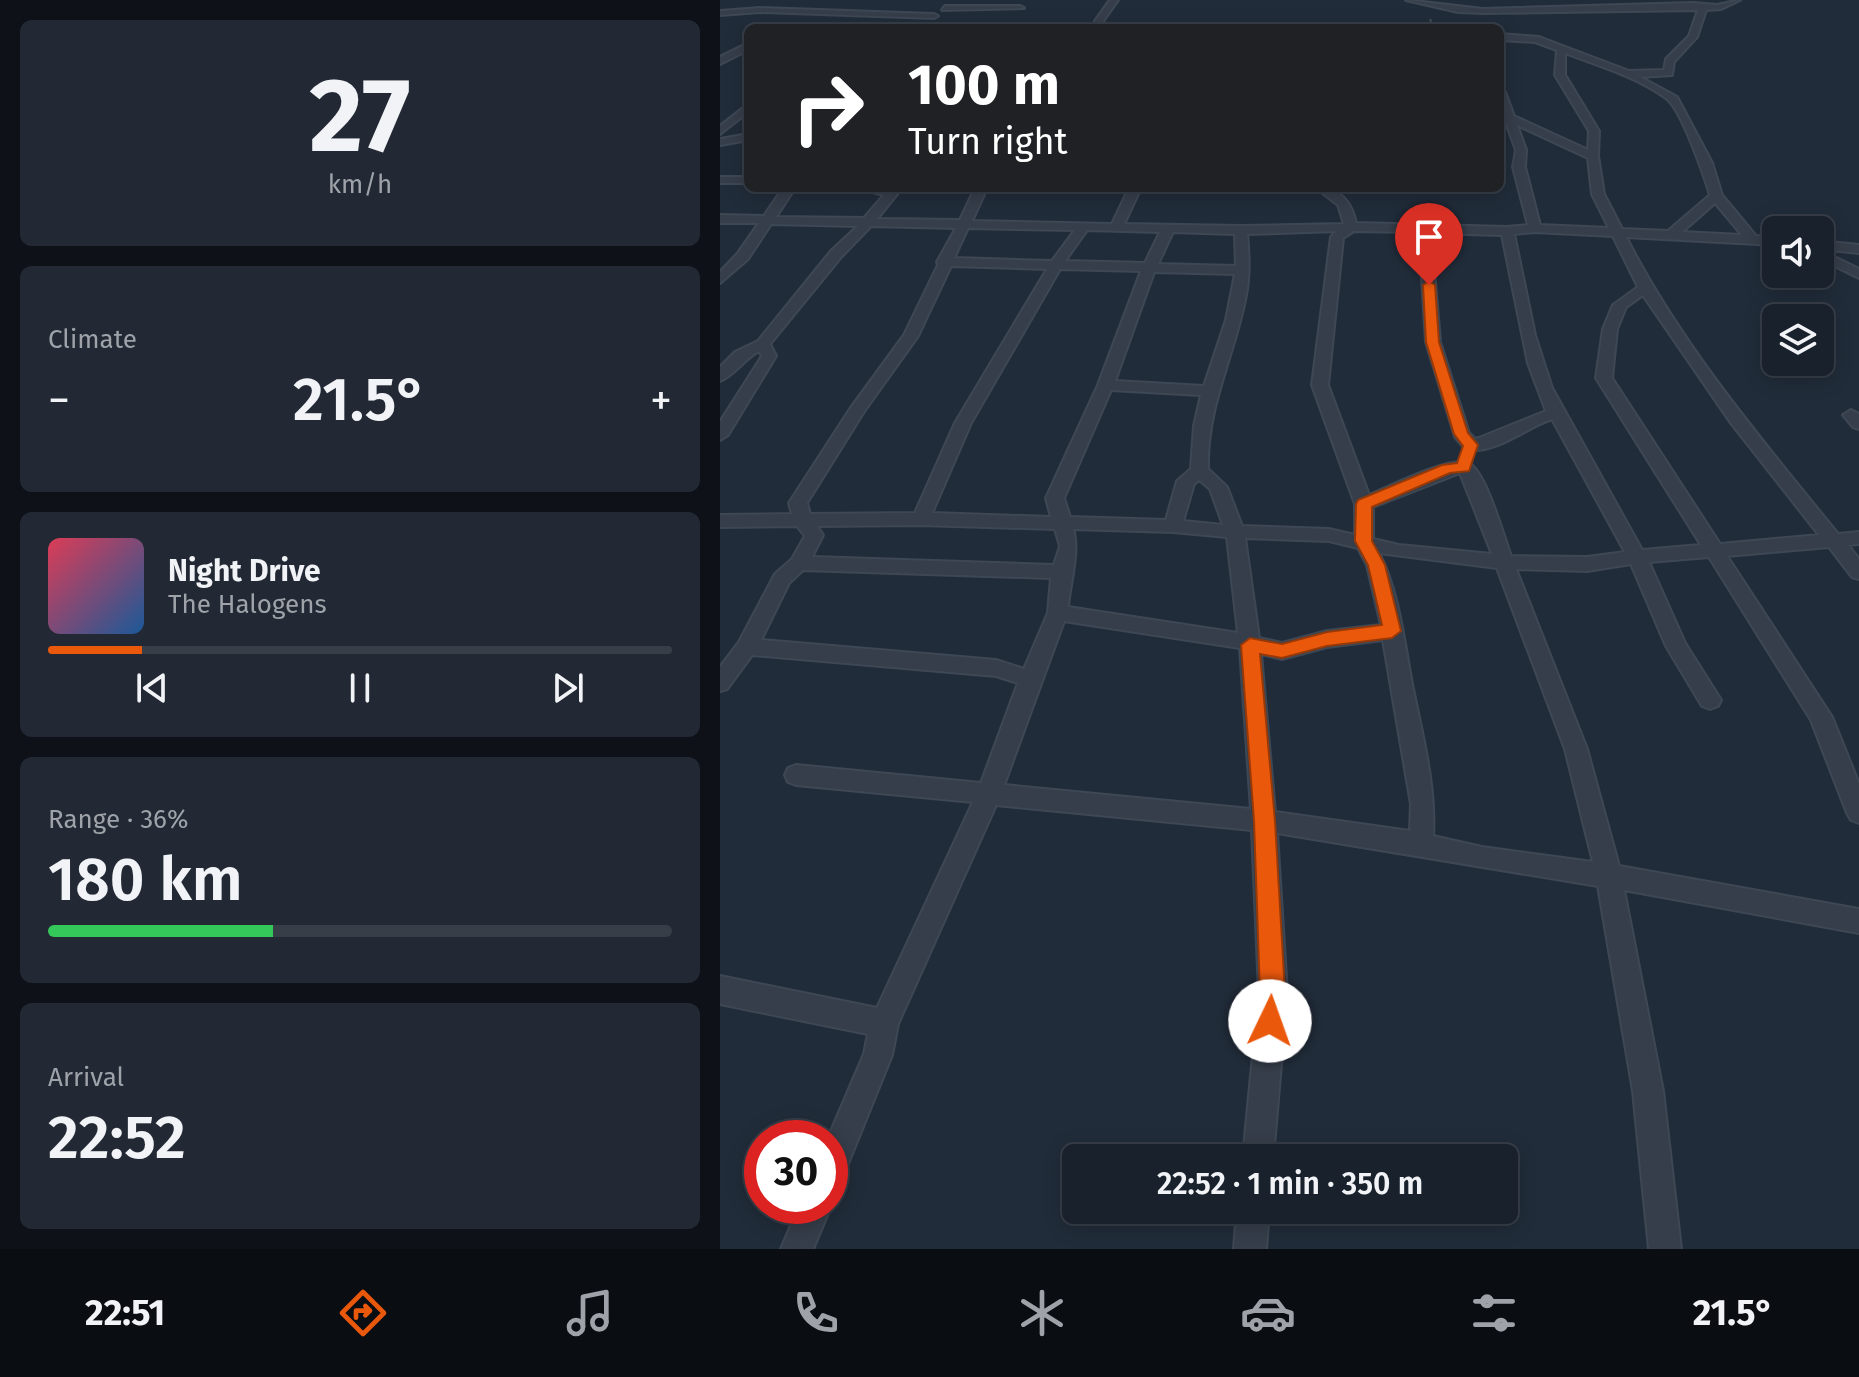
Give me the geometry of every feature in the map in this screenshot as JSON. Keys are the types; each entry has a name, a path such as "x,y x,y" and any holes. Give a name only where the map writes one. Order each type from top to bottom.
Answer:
{"street":[{"path":"788,20 816,0"},
{"path":"1102,24 1114,0"},
{"path":"1410,0 1458,10 1483,11 1718,7 1736,0"},
{"path":"1486,23 1483,11 1487,0"},
{"path":"1661,0 1703,7"},
{"path":"929,24 947,4 1020,8"},
{"path":"1628,74 1669,73 1669,61 1693,37 1703,7"},
{"path":"720,13 934,16"},
{"path":"875,24 904,17"},
{"path":"1504,37 1536,39 1628,74 1674,99 1706,163 1716,196 1752,239"},
{"path":"729,43 744,44"},
{"path":"720,66 744,47"},
{"path":"1561,49 1560,75 1594,131 1593,156 1598,194 1645,288 1737,420 1859,572"},
{"path":"1504,101 1521,150 1519,167 1535,228"},
{"path":"720,131 744,110"},
{"path":"1511,118 1593,156"},
{"path":"720,142 744,138"},
{"path":"720,180 744,180"},
{"path":"720,279 743,256 786,192"},
{"path":"720,376 740,355 763,344 836,254 892,192"},
{"path":"720,683 747,647 782,579 799,563 814,535 803,521 798,503 858,409 911,336 943,262 979,192"},
{"path":"1116,227 1133,192"},
{"path":"1331,192 1348,210 1351,227"},
{"path":"1671,235 1716,196"},
{"path":"720,219 1241,230 1351,227 1507,231 1535,228 1762,240"},
{"path":"921,519 963,423 1056,265 1084,226"},
{"path":"1351,227 1337,237 1320,385 1364,504 1364,541 1376,565 1392,631 1423,804 1421,844"},
{"path":"848,1127 878,1055 884,1023 989,794 1030,679 1058,613 1061,572 1069,546 1055,498 1106,385 1149,268 1168,229"},
{"path":"1425,229 1433,342 1472,478 1576,749 1609,876 1648,1091 1665,1249"},
{"path":"1241,230 1239,297 1209,391 1198,448 1200,471 1218,487 1235,532 1250,645 1273,993 1259,1144"},
{"path":"1507,231 1532,340 1554,414 1566,428 1637,557 1676,646 1710,700"},
{"path":"1834,246 1859,249"},
{"path":"1834,261 1859,274"},
{"path":"943,262 1242,270"},
{"path":"1645,288 1620,305 1610,329 1604,378 1821,717 1859,813"},
{"path":"720,435 769,356 763,344"},
{"path":"1106,385 1209,391"},
{"path":"1364,504 1447,469 1487,443 1511,434 1537,417 1554,414"},
{"path":"1173,526 1186,481 1200,471"},
{"path":"720,521 921,519 1173,526 1235,532 1329,535 1399,551 1502,562 1587,564 1859,538"},
{"path":"799,563 1061,572"},
{"path":"1058,613 1216,635 1282,651 1327,639 1392,631"},
{"path":"747,647 996,668 1030,679"},
{"path":"796,775 1264,821 1421,844 1482,858 1609,876 1859,921"},
{"path":"720,990 884,1023"},
{"path":"797,1249 807,1224"},
{"path":"1250,1249 1252,1224"}],"route":[{"path":"1270,1021 1273,993 1264,821 1250,645 1282,651 1327,639 1392,631 1376,565 1364,541 1364,504 1447,469 1464,467 1471,445 1461,434 1433,342 1429,285"}]}
